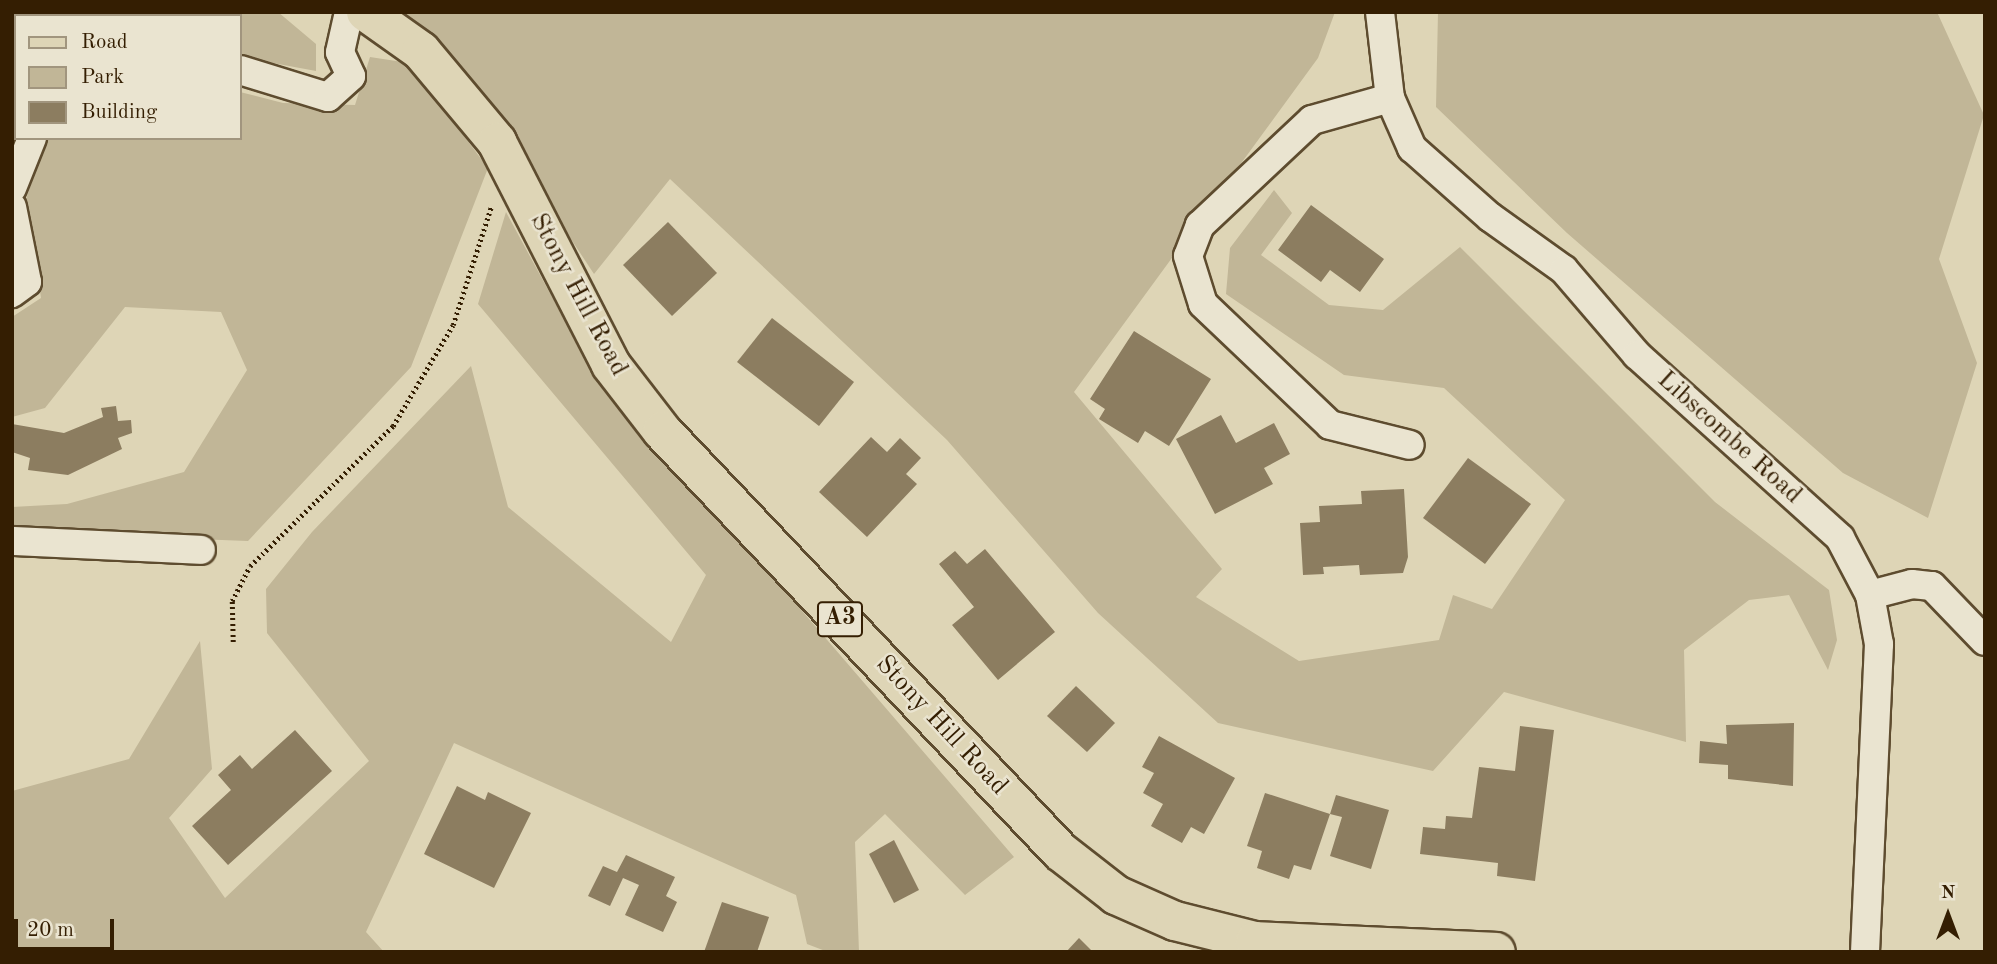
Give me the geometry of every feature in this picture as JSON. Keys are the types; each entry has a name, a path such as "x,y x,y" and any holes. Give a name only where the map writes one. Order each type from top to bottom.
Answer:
{"main road":[{"name":"Stony Hill Road","path":"366,12 421,51 459,91 506,160 611,365 662,431 1061,852 1116,895 1175,921 1255,941 1496,952"}],"street":[{"path":"242,71 328,97 351,76 340,52 349,12"},
{"name":"Libscombe Road","path":"1380,12 1378,30 1390,98 1412,148 1490,217 1564,270 1637,355 1840,538 1870,595 1879,644 1865,952"},
{"path":"1390,98 1312,120 1200,225 1188,256 1203,304 1330,425 1410,445"},
{"path":"12,188 31,140"},
{"path":"12,207 27,282 12,293"},
{"path":"12,541 201,550"},
{"path":"1870,595 1912,583 1933,586 1985,641"}],"path":[{"path":"233,642 232,601 250,566 393,426 453,325 506,160"}],"green space":[{"path":"167,12 278,12 316,44 316,71 242,57 242,14"},
{"path":"398,12 1335,12 1318,58 1074,392 1222,569 1196,597 1299,661 1439,640 1453,595 1492,609 1565,500 1444,388 1344,375 1226,294 1230,248 1274,190 1292,213 1261,255 1329,305 1383,310 1460,247 1715,502 1829,590 1837,640 1828,670 1789,595 1749,600 1684,650 1686,742 1504,692 1433,771 1218,723 1098,613 947,440 670,179 594,274 443,45"},
{"path":"1438,12 1937,12 1984,115 1939,259 1977,363 1928,518 1843,473 1567,233 1436,107"},
{"path":"370,57 409,63 488,168 411,367 248,541 12,532 12,507 67,504 184,472 247,370 221,312 125,307 45,408 12,417 12,317 41,298 26,199 46,140 242,140 242,93 283,103 355,105"},
{"path":"506,212 586,360 1014,857 965,895 885,814 855,842 859,952 828,952 807,944 796,895 454,743 366,932 384,952 12,952 12,791 129,759 200,641 212,769 169,818 225,898 369,761 267,633 266,589 312,532 471,366 508,507 671,642 706,575 478,304"}],"building":[{"path":"1311,205 1384,259 1360,292 1330,270 1321,282 1278,250"},
{"path":"668,222 717,273 672,316 623,265"},
{"path":"772,318 854,382 819,426 737,362"},
{"path":"1134,331 1211,379 1169,446 1145,431 1138,443 1099,419 1105,409 1090,399"},
{"path":"116,406 118,421 131,420 132,433 118,438 122,449 68,475 28,470 30,458 12,452 12,424 64,433 103,417 101,408"},
{"path":"1221,415 1236,443 1274,423 1290,454 1264,468 1273,484 1215,514 1176,439"},
{"path":"871,437 887,452 900,438 921,458 906,474 917,484 867,537 819,492"},
{"path":"1468,458 1531,504 1485,564 1423,518"},
{"path":"1404,489 1408,557 1403,573 1360,575 1359,565 1323,567 1324,574 1303,575 1300,523 1320,522 1319,506 1362,504 1361,491"},
{"path":"985,549 1055,632 998,680 952,625 974,607 939,564 955,551 967,564"},
{"path":"1076,686 1115,723 1087,752 1047,716"},
{"path":"1794,723 1793,786 1728,779 1728,765 1699,763 1700,741 1727,744 1726,725"},
{"path":"1520,726 1554,730 1535,881 1497,876 1498,863 1420,854 1423,827 1445,829 1446,816 1472,818 1479,767 1515,771"},
{"path":"295,730 332,771 228,865 192,826 231,790 218,775 240,755 252,769"},
{"path":"1159,736 1235,778 1204,834 1191,827 1182,843 1151,826 1163,804 1143,793 1154,773 1142,767"},
{"path":"457,786 485,800 488,792 531,813 494,888 424,854"},
{"path":"1265,793 1330,814 1311,870 1294,865 1289,879 1257,868 1262,851 1247,846"},
{"path":"1336,795 1389,810 1371,869 1330,856 1342,817 1330,814"},
{"path":"894,840 919,890 894,903 869,854"},
{"path":"626,855 675,877 666,896 677,902 663,932 625,915 639,885 623,878 610,906 588,896 603,866 617,872"},
{"path":"722,902 769,917 757,952 704,952"},
{"path":"1079,938 1093,952 1066,952"}]}
